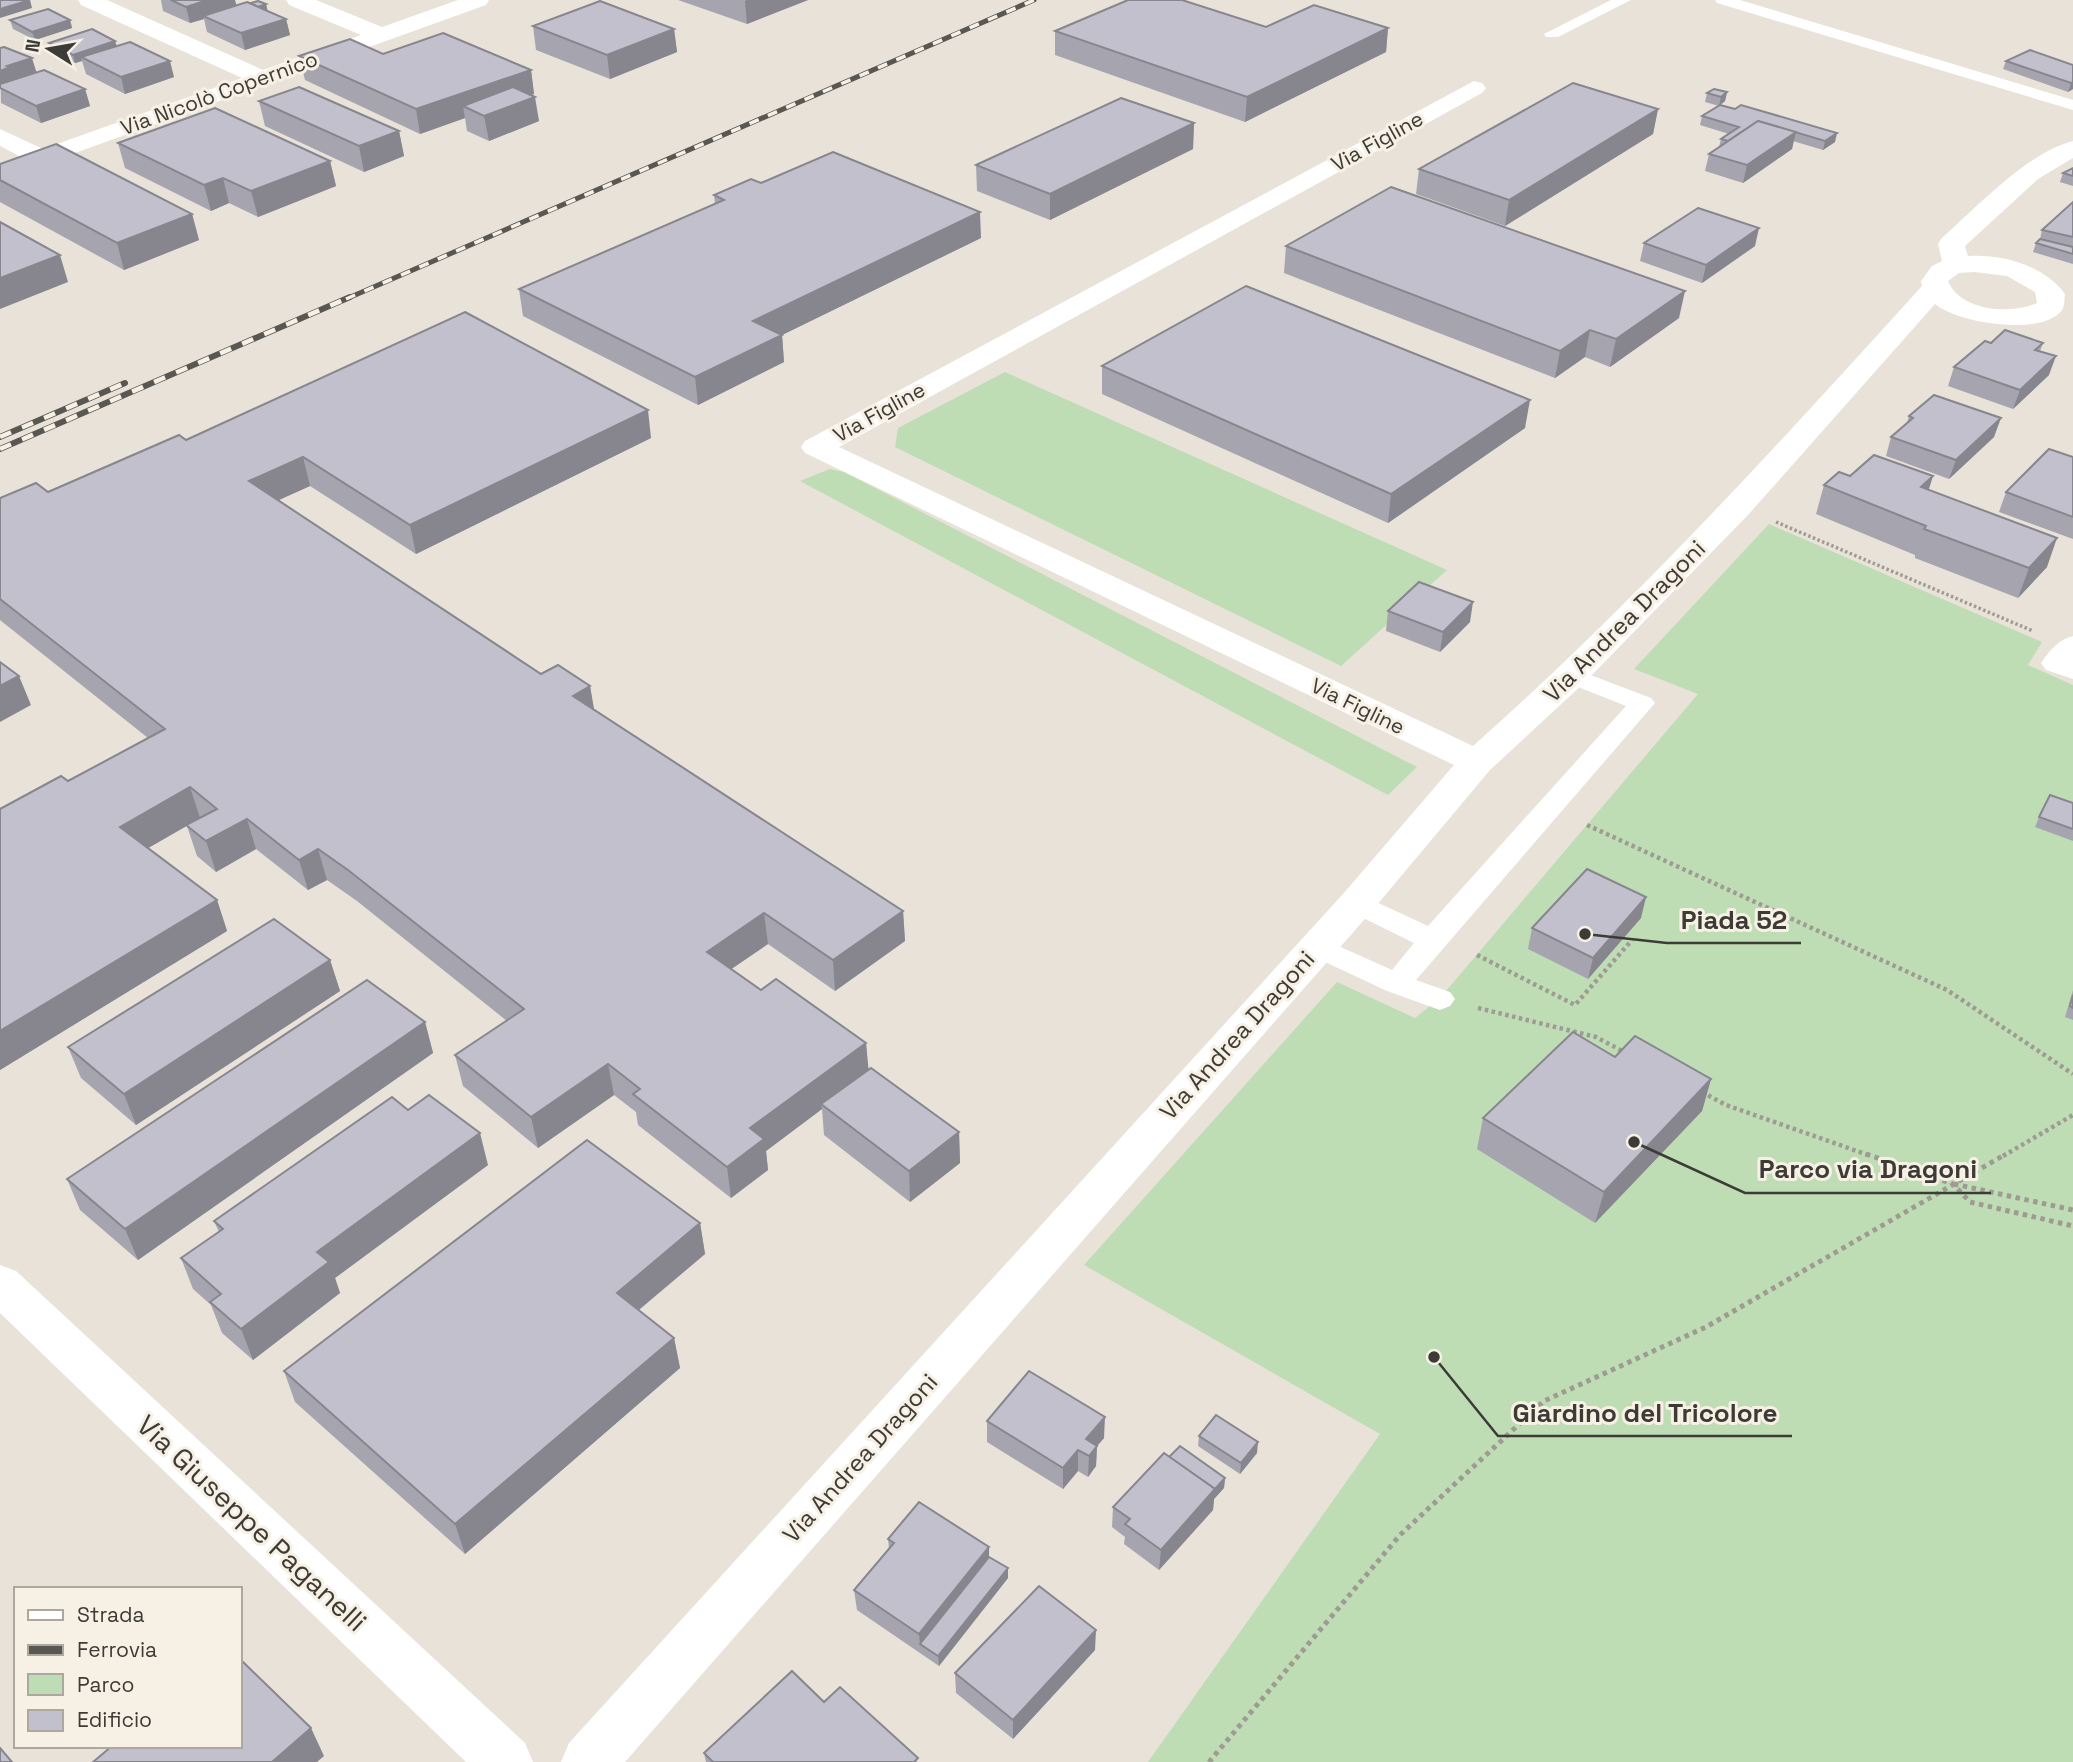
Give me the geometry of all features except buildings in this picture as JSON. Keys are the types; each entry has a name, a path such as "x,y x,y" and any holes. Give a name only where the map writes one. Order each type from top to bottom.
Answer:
{"street":[{"path":"89,0 261,78"},
{"path":"297,0 381,35"},
{"name":"Via Nicolò Copernico","path":"0,173 478,0"},
{"name":"Via Figline","path":"1474,88 816,447 1477,762"},
{"path":"0,136 41,158"},
{"path":"2073,148 2029,174 1951,244 1957,266 1974,264 2003,267 2029,276 2045,300 2073,311"},
{"name":"Via Andrea Dragoni","path":"589,1762 1357,903 1477,762 1572,676 1737,508 1935,288 1937,274 1957,266"},
{"path":"1935,288 1947,300 1968,310 2018,318 2045,300 2073,295"},
{"path":"1903,325 1968,310"},
{"name":"Via Giuseppe Paganelli","path":"0,1284 505,1762"}],"lane":[{"path":"1552,34 1622,0"},
{"path":"1723,0 2073,105"},
{"path":"1397,984 1432,940 1642,703 1572,676"},
{"path":"1357,903 1432,940"},
{"path":"1316,946 1397,984 1440,999"}],"path":[{"path":"1737,508 2073,654"},
{"path":"1587,825 1947,990 2073,1074"},
{"path":"1478,955 1575,1005 1632,940"},
{"path":"1440,999 1596,1037 1632,1056"},
{"path":"1691,1087 1726,1105 1953,1184 2073,1209"},
{"path":"1209,1762 1401,1535 1544,1401 1706,1327 2073,1115"},
{"path":"1953,1184 1970,1202 2073,1226"}],"green space":[{"path":"1005,372 1447,570 1341,666 895,447 898,428"},
{"path":"830,469 844,472 1417,767 1388,795 800,481"},
{"path":"1769,524 2042,642 2028,665 2073,685 2073,1762 1148,1762 1380,1434 1084,1265 1337,982 1415,1018 1440,998 1698,694 1634,669"}],"railway":[{"path":"346,299 1034,0"},
{"path":"0,449 350,297"},
{"path":"0,437 125,383"}],"place":[{"name":"Piada 52","path":"1585,934"},
{"name":"Parco via Dragoni","path":"1634,1142"},
{"name":"Giardino del Tricolore","path":"1434,1357"}]}
